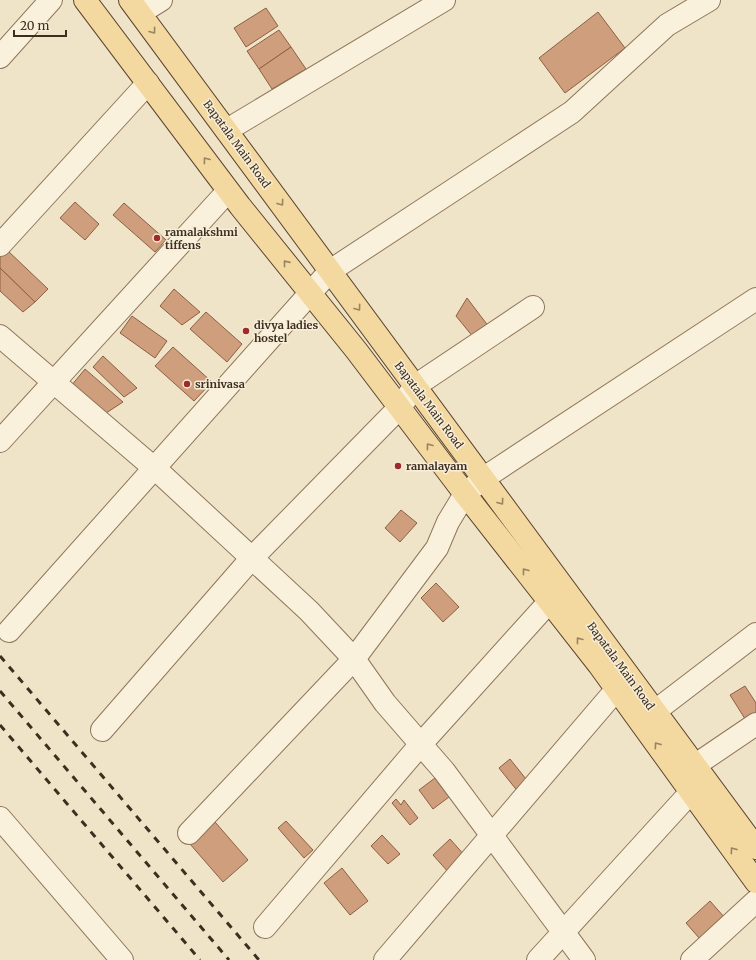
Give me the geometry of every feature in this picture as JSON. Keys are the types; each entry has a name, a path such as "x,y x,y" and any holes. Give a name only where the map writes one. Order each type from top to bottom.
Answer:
{"main road":[{"path":"85,0 228,191 400,407 616,690 756,882"},
{"name":"Bapatala Main Road","path":"135,7 484,478 654,712 756,848"}],"street":[{"path":"0,57 51,0"},
{"path":"135,7 161,0"},
{"path":"227,130 444,0"},
{"path":"9,631 153,467 330,271 572,112 667,25 709,0"},
{"path":"0,245 148,83"},
{"path":"0,441 53,381 228,191"},
{"path":"189,833 354,659 437,548 448,522 466,494 484,478 756,299"},
{"path":"102,730 251,559 400,407 415,386 533,307"},
{"path":"0,336 153,467 309,611 354,659 385,703 444,771 584,960"},
{"path":"266,927 421,744 549,602"},
{"path":"654,712 756,634"},
{"path":"385,960 616,690"},
{"path":"694,766 756,724"},
{"path":"538,960 691,792"},
{"path":"0,818 122,960"},
{"path":"692,960 756,901"}],"building":[{"path":"266,8 278,26 246,47 234,28"},
{"path":"598,12 625,48 565,93 539,58"},
{"path":"279,30 291,47 259,69 247,51"},
{"path":"291,47 306,69 272,89 259,69"},
{"path":"75,202 99,224 85,240 60,218"},
{"path":"124,203 166,240 155,252 113,215"},
{"path":"7,250 48,289 35,302 0,268 0,256"},
{"path":"0,268 35,302 23,312 0,291"},
{"path":"174,289 200,312 182,325 160,306"},
{"path":"467,298 489,327 474,338 456,316"},
{"path":"206,312 242,344 227,362 190,329"},
{"path":"132,316 167,341 155,358 120,333"},
{"path":"173,347 212,382 194,401 155,366"},
{"path":"103,356 137,388 124,397 93,367"},
{"path":"85,369 123,402 103,415 71,386"},
{"path":"401,510 417,523 400,542 385,528"},
{"path":"436,583 459,607 443,622 421,598"},
{"path":"745,686 756,703 756,716 747,722 730,695"},
{"path":"510,759 530,784 519,793 499,768"},
{"path":"435,778 449,797 433,809 419,790"},
{"path":"396,799 401,805 404,800 418,818 410,825 392,803"},
{"path":"286,821 313,850 304,858 278,828"},
{"path":"215,822 248,860 223,882 190,844"},
{"path":"382,835 400,854 388,864 371,846"},
{"path":"450,839 466,857 449,873 433,855"},
{"path":"342,868 368,901 350,915 324,883"},
{"path":"710,901 725,918 700,939 686,923"}],"railway":[{"path":"0,656 259,960"},
{"path":"0,691 229,960"},
{"path":"0,725 200,960"}],"place":[{"name":"ramalakshmi tiffens","path":"157,238"},
{"name":"divya ladies hostel","path":"246,331"},
{"name":"srinivasa","path":"187,384"},
{"name":"ramalayam","path":"398,466"}]}
